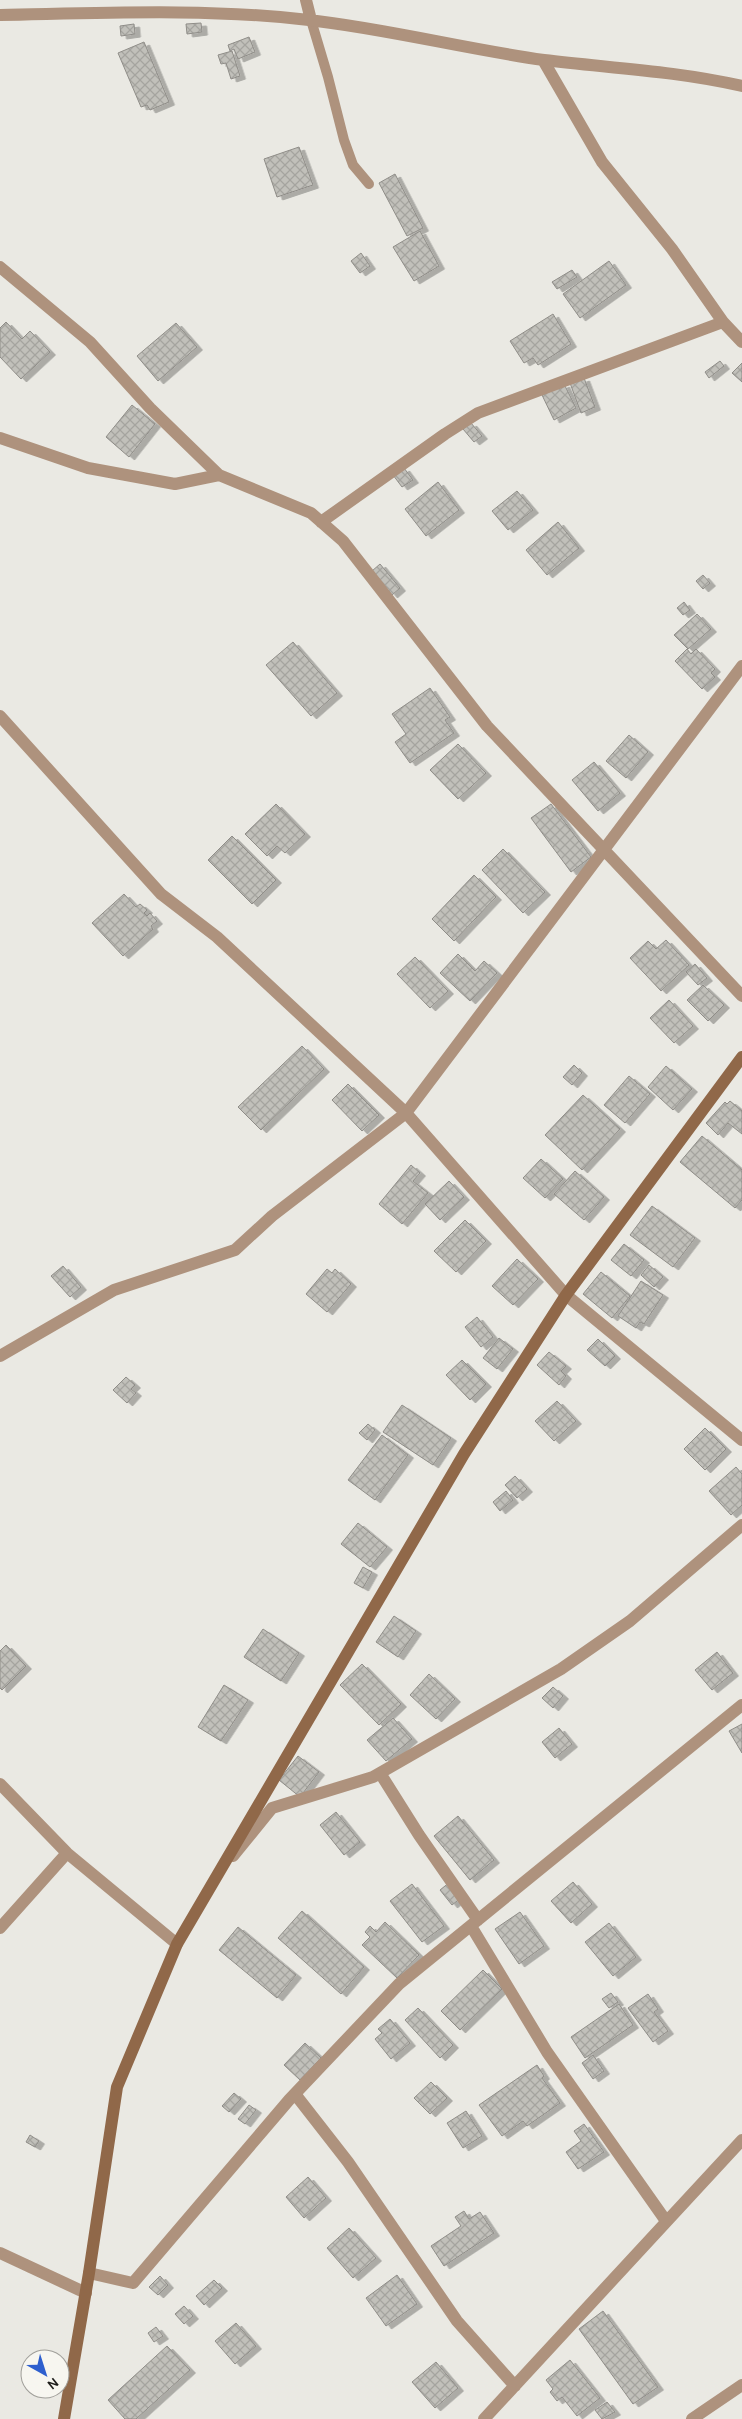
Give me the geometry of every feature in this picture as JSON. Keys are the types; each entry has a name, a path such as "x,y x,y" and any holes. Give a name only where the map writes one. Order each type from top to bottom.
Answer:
{"street":[{"path":"119,0 129,12"},
{"path":"306,0 311,20"},
{"path":"0,15 129,12 264,16 311,20 543,60 699,76 742,86"},
{"path":"543,60 602,162 672,249 723,322 742,342"},
{"path":"0,267 90,342 150,408 219,475 311,513 343,541 487,726 742,996"},
{"path":"321,522 445,434 478,413 723,322"},
{"path":"0,438 88,468 175,484 219,475"},
{"path":"0,1356 114,1290 235,1250 272,1216 406,1113 602,849 742,666"},
{"path":"0,716 161,894 217,937 406,1113 566,1295 742,1440"},
{"path":"64,2419 86,2293 117,2087 177,1944 464,1454 566,1295 742,1057"},
{"path":"214,1879 272,1808 380,1773 561,1669 630,1621 742,1525"},
{"path":"89,2273 98,2273 133,2283 295,2094 400,1984 742,1705"},
{"path":"380,1773 474,1923 547,2052 666,2221"},
{"path":"0,1784 67,1853 177,1944"},
{"path":"0,1928 67,1853"},
{"path":"295,2094 348,2162 458,2321 514,2386"},
{"path":"484,2419 742,2140"},
{"path":"0,2252 86,2293"},
{"path":"692,2419 742,2385"}],"lane":[{"path":"311,20 344,140 353,165 369,184"}],"building":[{"path":"201,23 202,32 187,34 186,24"},
{"path":"134,24 135,34 121,36 120,26"},
{"path":"249,37 255,52 238,59 234,49 230,51 228,45"},
{"path":"144,42 169,102 150,110 147,105 141,107 118,53"},
{"path":"232,51 240,76 231,79 226,63 221,64 218,55"},
{"path":"299,147 313,185 277,197 264,159"},
{"path":"395,174 423,228 407,236 379,183"},
{"path":"420,231 439,266 414,281 393,247"},
{"path":"361,253 370,266 360,273 351,261"},
{"path":"609,261 626,285 580,318 563,294"},
{"path":"572,270 577,277 557,289 552,282"},
{"path":"553,314 571,344 538,365 533,358 524,363 510,341"},
{"path":"6,322 22,339 30,331 50,352 21,379 0,357 0,328"},
{"path":"176,323 197,347 158,381 137,356"},
{"path":"720,361 724,366 709,378 705,372"},
{"path":"742,363 742,382 732,373"},
{"path":"584,378 595,407 581,413 570,383"},
{"path":"564,384 576,408 554,420 542,395"},
{"path":"132,405 155,424 129,457 106,437"},
{"path":"471,423 482,436 474,442 463,429"},
{"path":"404,468 413,480 402,487 393,475"},
{"path":"438,482 459,510 426,536 405,509"},
{"path":"517,491 533,510 508,530 492,511"},
{"path":"558,522 579,548 547,575 526,550"},
{"path":"380,564 400,588 392,595 372,571"},
{"path":"703,575 710,583 703,589 696,581"},
{"path":"684,602 690,610 683,615 677,608"},
{"path":"697,614 711,629 688,649 674,635"},
{"path":"293,642 337,693 311,716 266,665"},
{"path":"687,649 691,654 696,649 715,669 711,673 715,677 702,689 675,661"},
{"path":"430,688 450,717 445,720 454,733 410,763 395,742 406,734 392,714"},
{"path":"629,735 648,752 626,778 606,761"},
{"path":"458,744 486,773 458,799 430,770"},
{"path":"594,762 620,793 598,811 572,780"},
{"path":"276,804 305,834 285,853 277,846 267,856 245,834"},
{"path":"551,804 591,857 571,872 531,818"},
{"path":"232,836 276,880 252,904 208,860"},
{"path":"503,849 545,892 523,913 482,870"},
{"path":"474,875 496,897 454,941 432,919"},
{"path":"124,894 136,907 140,904 147,910 144,913 147,916 150,913 157,921 151,926 153,929 123,956 92,923"},
{"path":"666,940 689,965 661,991 630,958 648,941 656,949"},
{"path":"458,954 475,971 484,961 497,973 470,1001 440,973"},
{"path":"415,957 448,991 430,1008 397,974"},
{"path":"695,964 707,978 698,985 686,972"},
{"path":"703,985 724,1005 708,1021 687,1000"},
{"path":"669,1000 693,1026 674,1043 650,1018"},
{"path":"302,1046 324,1069 261,1130 238,1107"},
{"path":"574,1065 582,1073 572,1085 563,1077"},
{"path":"666,1066 692,1089 673,1110 648,1087"},
{"path":"629,1076 650,1094 625,1123 604,1105"},
{"path":"348,1084 379,1115 362,1131 332,1100"},
{"path":"583,1095 620,1129 582,1170 545,1135"},
{"path":"730,1101 742,1111 742,1134 728,1123 718,1135 706,1123 725,1102 727,1104"},
{"path":"702,1136 742,1170 742,1200 735,1208 680,1162"},
{"path":"541,1159 563,1179 545,1198 523,1178"},
{"path":"411,1165 420,1173 413,1181 428,1193 402,1224 379,1204"},
{"path":"575,1171 604,1197 584,1220 554,1194"},
{"path":"449,1181 464,1197 440,1220 425,1204"},
{"path":"652,1206 695,1238 673,1267 630,1235"},
{"path":"465,1220 486,1241 456,1272 434,1251"},
{"path":"624,1244 644,1260 631,1276 611,1260"},
{"path":"517,1259 538,1279 513,1305 492,1286"},
{"path":"649,1265 663,1277 654,1287 641,1275"},
{"path":"63,1266 81,1287 70,1297 51,1276"},
{"path":"327,1269 332,1273 335,1269 351,1284 327,1312 306,1294"},
{"path":"601,1272 630,1296 612,1318 583,1294"},
{"path":"641,1281 663,1295 644,1324 640,1322 636,1328 618,1316"},
{"path":"477,1317 493,1337 481,1347 465,1327"},
{"path":"499,1338 513,1349 497,1369 483,1358"},
{"path":"598,1339 615,1356 605,1366 587,1350"},
{"path":"549,1352 566,1366 561,1371 566,1376 559,1385 537,1365"},
{"path":"462,1360 486,1384 470,1400 446,1375"},
{"path":"126,1377 135,1385 131,1389 136,1393 127,1403 113,1390"},
{"path":"557,1401 576,1421 554,1441 535,1421"},
{"path":"402,1405 451,1438 433,1465 383,1432"},
{"path":"368,1424 375,1430 367,1440 359,1433"},
{"path":"705,1428 726,1449 705,1470 684,1449"},
{"path":"382,1435 408,1455 375,1500 348,1480"},
{"path":"736,1467 742,1474 742,1505 731,1515 709,1491"},
{"path":"515,1476 527,1489 517,1498 505,1485"},
{"path":"506,1491 513,1500 500,1511 493,1502"},
{"path":"358,1523 387,1547 370,1567 341,1544"},
{"path":"363,1567 372,1572 363,1588 354,1583"},
{"path":"394,1616 416,1631 398,1657 376,1642"},
{"path":"263,1629 299,1653 281,1681 244,1657"},
{"path":"6,1645 26,1666 2,1690 0,1688 0,1651"},
{"path":"717,1652 733,1673 712,1690 695,1670"},
{"path":"362,1664 401,1704 379,1725 340,1685"},
{"path":"429,1674 455,1699 436,1719 410,1695"},
{"path":"224,1685 248,1700 221,1741 198,1727"},
{"path":"553,1687 563,1696 553,1708 542,1698"},
{"path":"393,1718 412,1739 386,1761 367,1740"},
{"path":"742,1724 742,1753 729,1731"},
{"path":"559,1728 572,1744 555,1758 542,1742"},
{"path":"298,1756 319,1772 300,1797 279,1780"},
{"path":"336,1812 360,1842 344,1855 320,1825"},
{"path":"458,1816 494,1860 470,1880 434,1836"},
{"path":"450,1882 462,1897 452,1905 440,1890"},
{"path":"573,1882 592,1904 571,1923 551,1901"},
{"path":"412,1884 444,1926 422,1942 390,1901"},
{"path":"302,1911 364,1967 341,1994 278,1938"},
{"path":"520,1912 544,1946 519,1964 495,1929"},
{"path":"385,1922 419,1955 397,1978 362,1945 370,1937 365,1932 370,1926 376,1932"},
{"path":"609,1923 636,1957 613,1976 585,1942"},
{"path":"238,1927 296,1975 277,1998 219,1950"},
{"path":"483,1970 502,1989 460,2030 441,2011"},
{"path":"611,1993 618,2002 609,2008 602,1999"},
{"path":"648,1994 658,2009 654,2012 668,2031 653,2042 628,2008"},
{"path":"619,2004 633,2025 585,2058 571,2037"},
{"path":"418,2008 453,2045 440,2058 405,2020"},
{"path":"390,2019 410,2043 391,2059 375,2039 382,2033 378,2029"},
{"path":"305,2043 321,2058 300,2080 284,2065"},
{"path":"593,2055 604,2071 593,2079 582,2063"},
{"path":"537,2065 544,2076 542,2078 560,2103 527,2126 523,2121 502,2136 479,2105"},
{"path":"431,2082 447,2098 430,2114 414,2098"},
{"path":"234,2093 241,2099 229,2112 222,2106"},
{"path":"249,2105 256,2110 245,2124 238,2119"},
{"path":"466,2111 482,2136 463,2148 447,2123"},
{"path":"584,2124 604,2152 578,2169 566,2152 581,2141 574,2131"},
{"path":"30,2135 39,2141 35,2147 26,2142"},
{"path":"308,2177 326,2198 304,2218 286,2197"},
{"path":"464,2211 469,2219 480,2212 494,2233 444,2266 431,2246 461,2226 455,2217"},
{"path":"349,2228 376,2258 353,2278 327,2248"},
{"path":"397,2275 417,2304 386,2326 366,2298"},
{"path":"160,2276 168,2285 158,2295 149,2287"},
{"path":"214,2280 222,2288 204,2305 196,2296"},
{"path":"184,2306 193,2316 184,2324 175,2314"},
{"path":"603,2311 658,2387 633,2404 579,2329"},
{"path":"236,2323 256,2346 235,2364 215,2341"},
{"path":"156,2327 163,2336 154,2342 148,2333"},
{"path":"167,2346 190,2370 136,2419 125,2419 108,2400"},
{"path":"570,2360 600,2398 577,2416 562,2397 557,2401 550,2392 553,2389 546,2380"},
{"path":"436,2362 458,2388 435,2408 412,2382"},
{"path":"607,2402 615,2412 602,2419 595,2410"}]}
